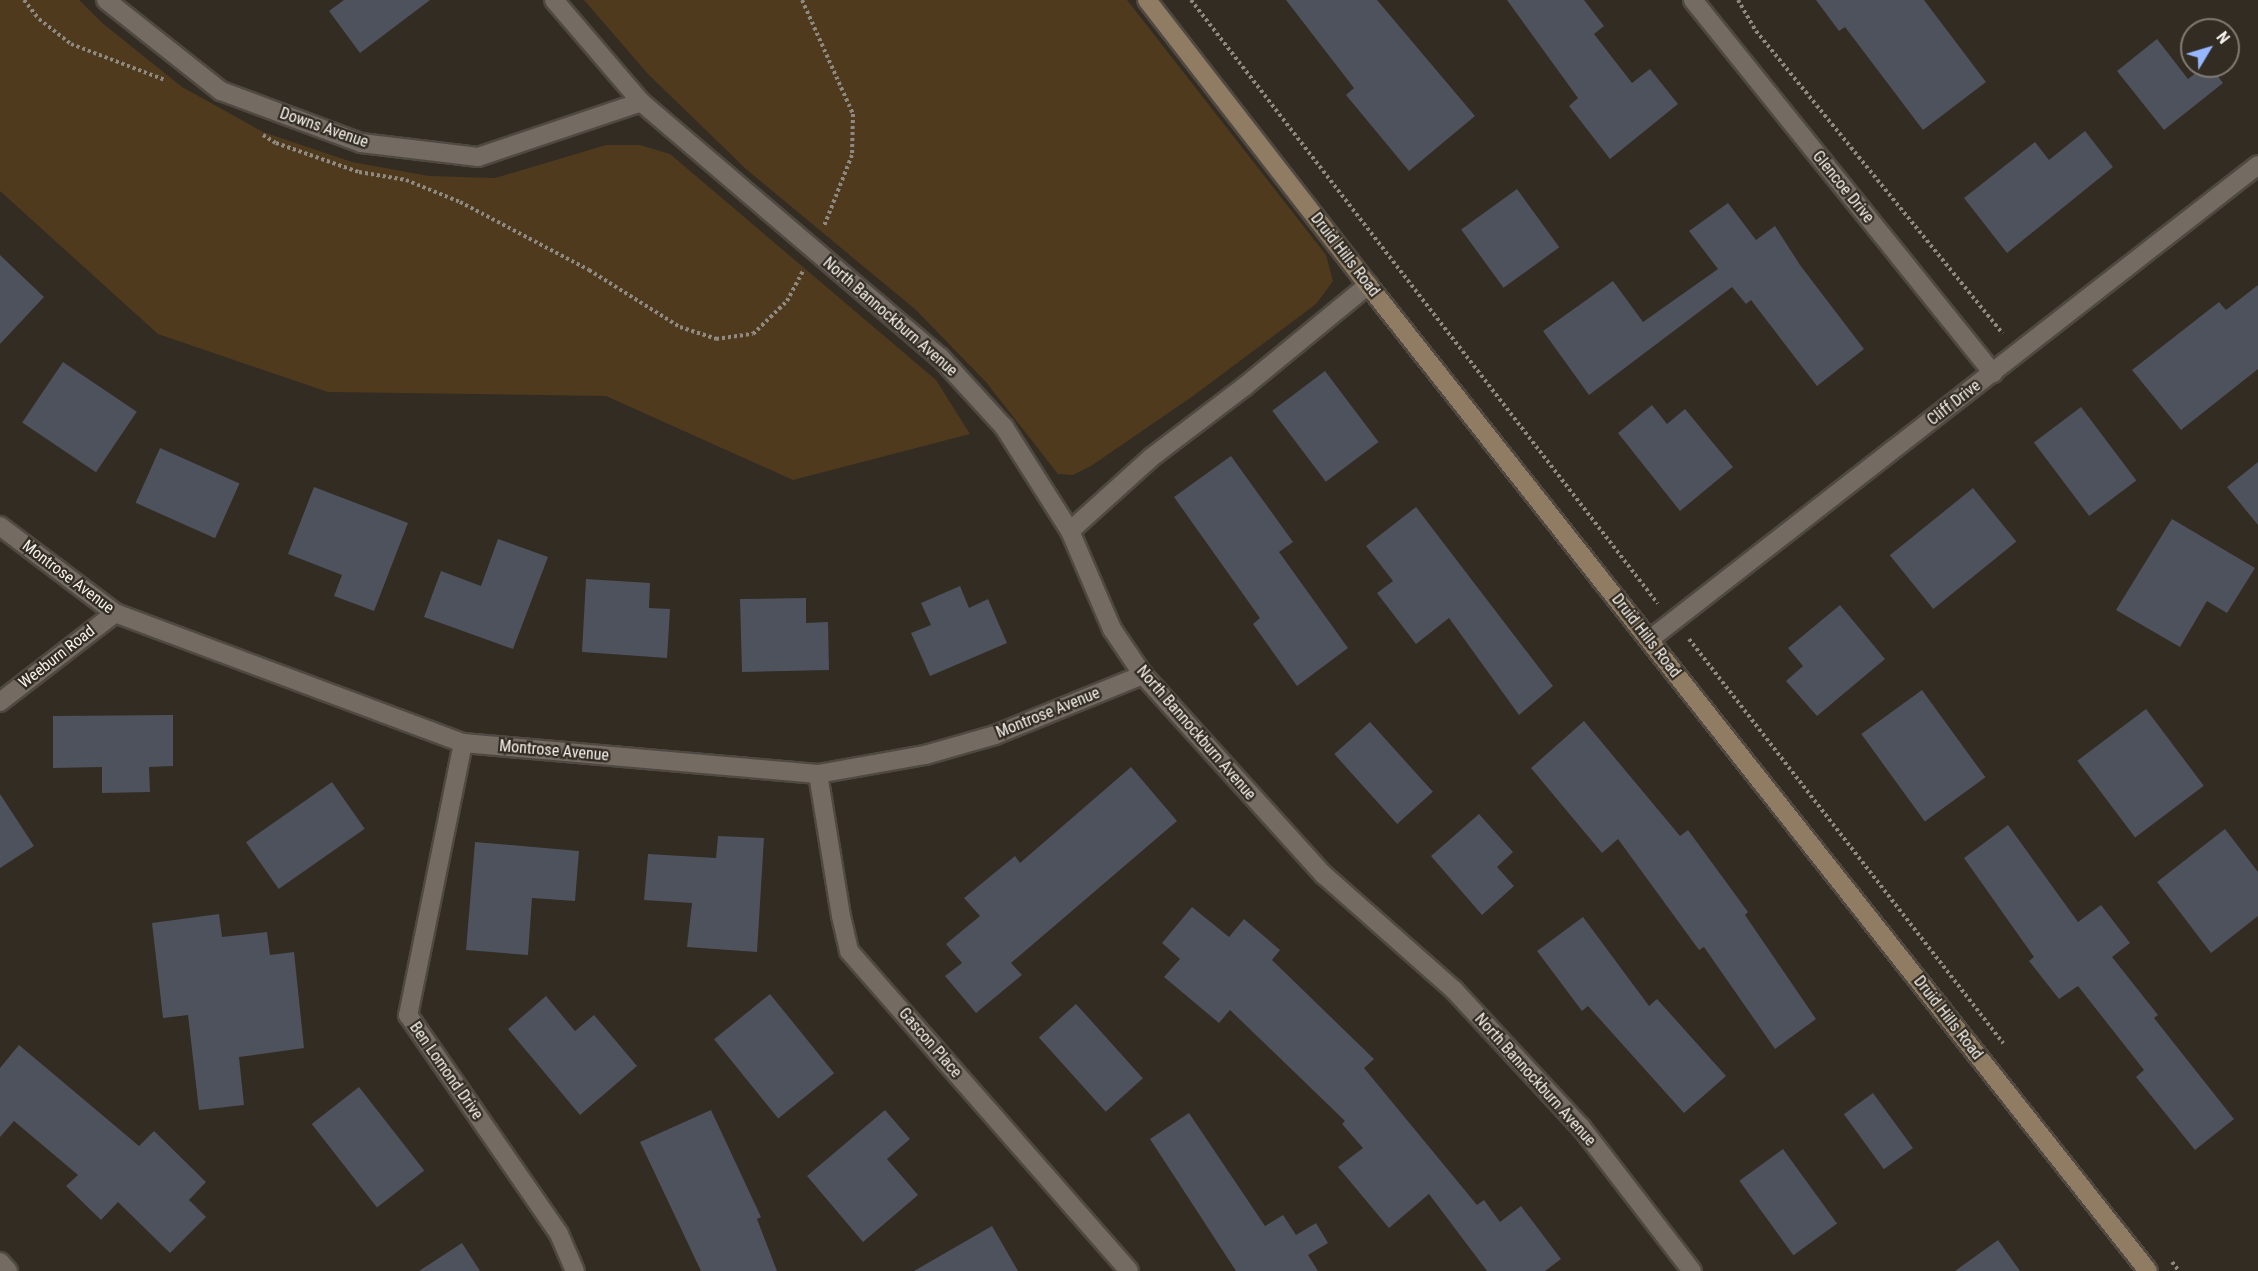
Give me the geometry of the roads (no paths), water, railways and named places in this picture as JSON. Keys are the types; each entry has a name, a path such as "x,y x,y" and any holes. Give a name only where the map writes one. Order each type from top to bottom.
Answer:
{"street":[{"name":"Downs Avenue","path":"106,0 221,91 361,143 478,157 640,102"},
{"name":"North Bannockburn Avenue","path":"554,0 640,102 940,357 1004,427 1070,531 1112,629 1143,675 1324,875 1454,990 1581,1127 1692,1271"},
{"name":"Druid Hills Road","path":"1147,0 1368,285 2148,1271"},
{"name":"Glencoe Drive","path":"1693,0 1993,373"},
{"name":"Cliff Drive","path":"1649,640 2258,165"},
{"path":"1070,531 1152,457 1244,387 1368,285"},
{"name":"Montrose Avenue","path":"0,526 115,613 462,743 818,774 925,755 995,735 1143,675"},
{"name":"Weeburn Road","path":"0,702 115,613"},
{"name":"Ben Lomond Drive","path":"462,743 408,1015 559,1234 575,1271"},
{"name":"Gascon Place","path":"818,774 841,916 849,951 1130,1271"},
{"path":"0,1262 8,1271"}]}
